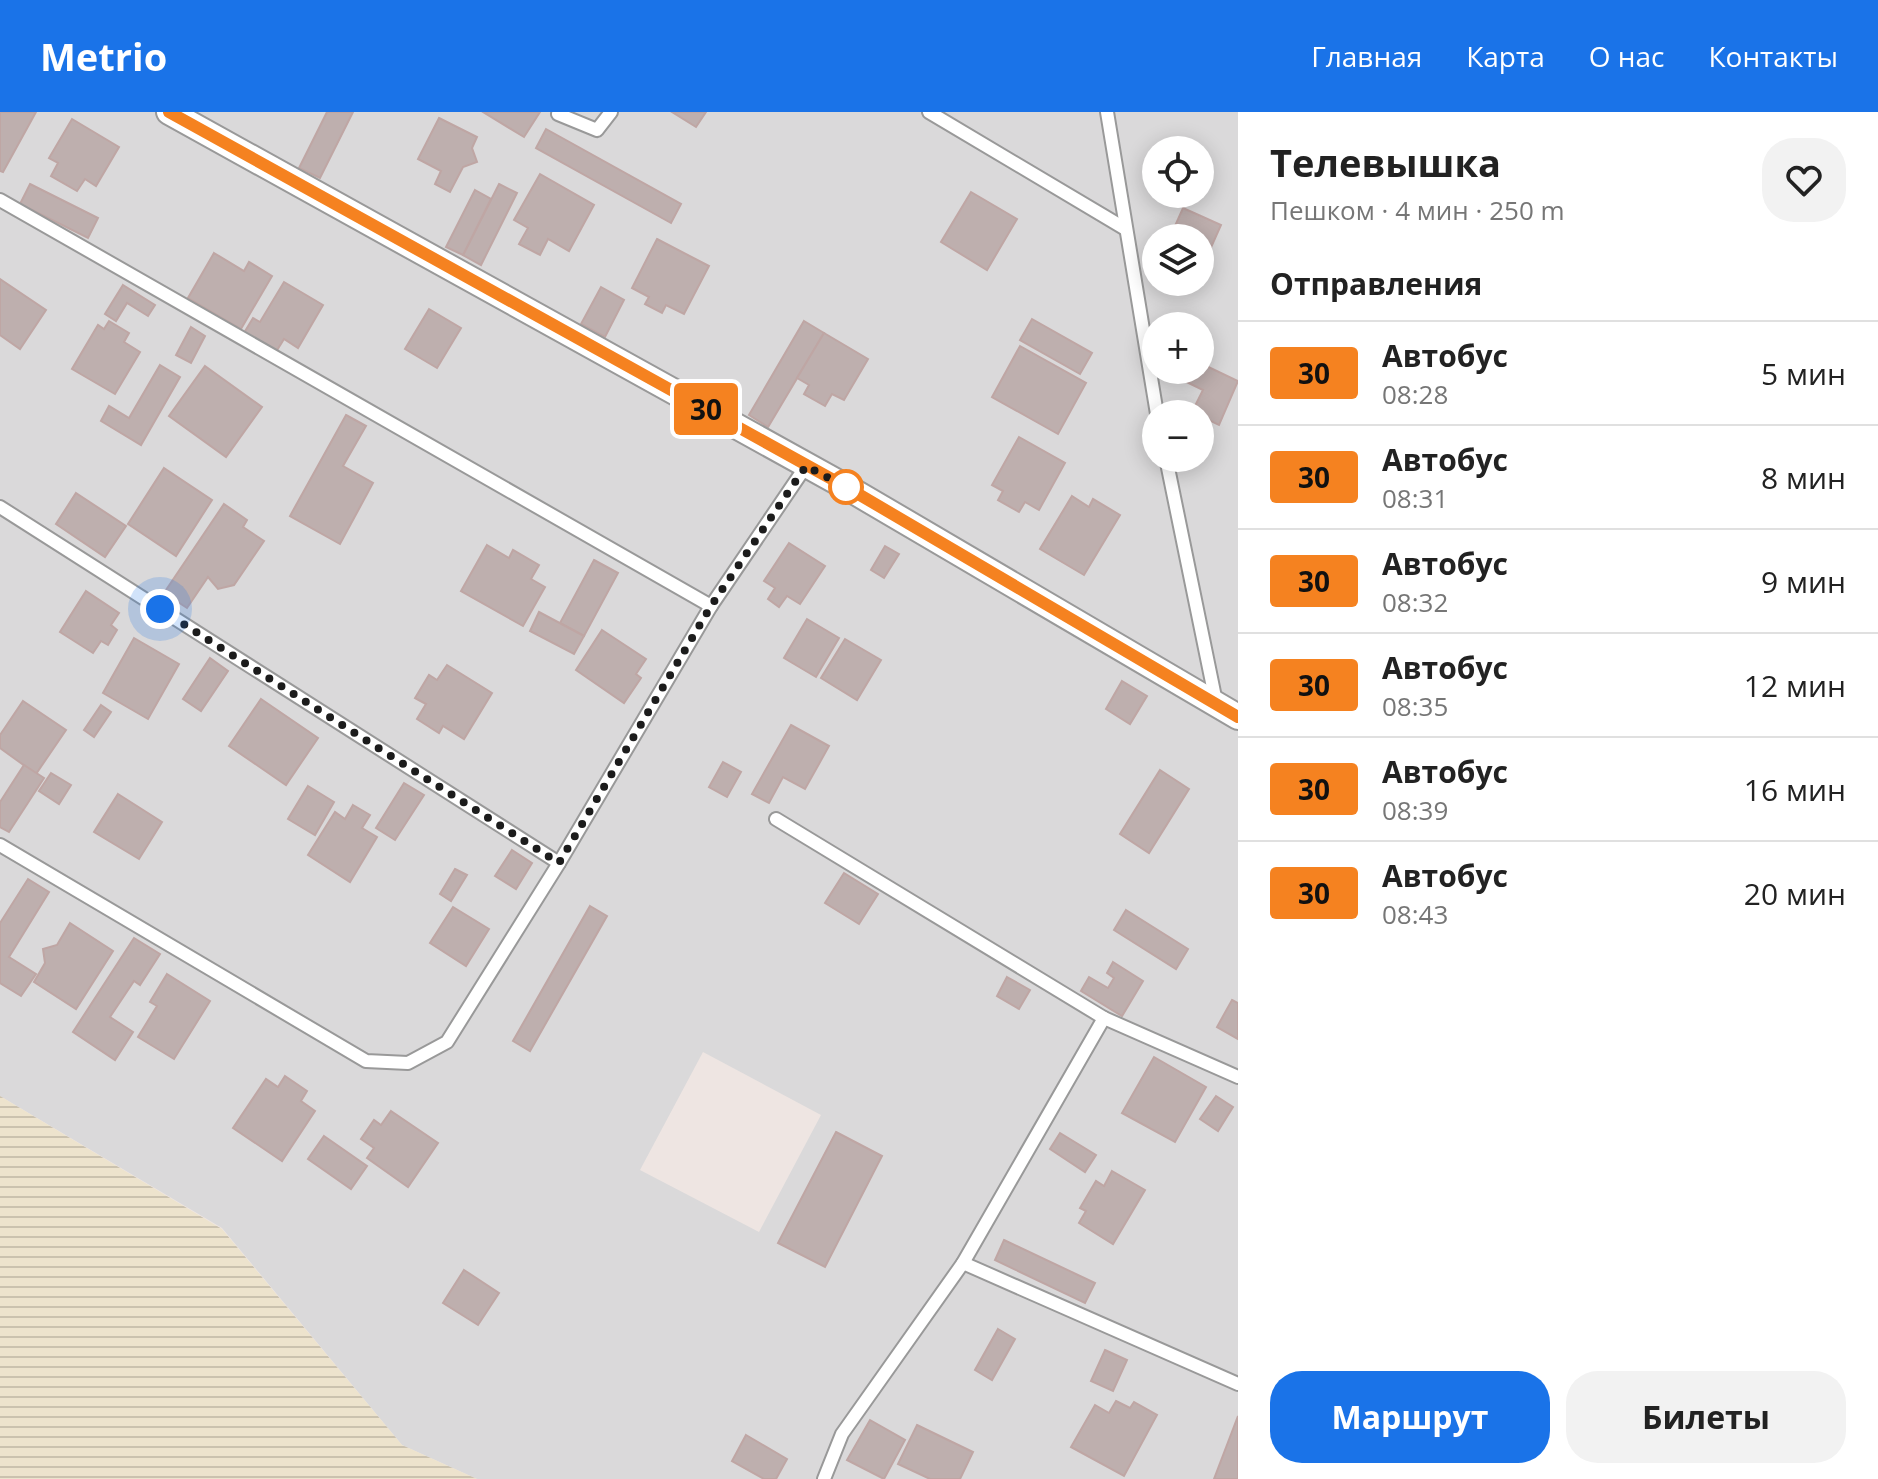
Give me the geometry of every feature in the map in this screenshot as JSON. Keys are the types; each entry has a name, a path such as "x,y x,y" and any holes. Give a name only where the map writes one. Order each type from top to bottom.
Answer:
{"street":[{"path":"169,112 806,466 1238,717"}],"lane":[{"path":"558,114 597,130 611,112"},
{"path":"929,112 1124,228"},
{"path":"1107,112 1155,400"},
{"path":"0,200 711,606"},
{"path":"0,845 366,1061 408,1063 447,1042 559,863 711,606 806,466"},
{"path":"1169,472 1216,702"},
{"path":"0,507 559,863"},
{"path":"776,819 1104,1018 1238,1077"},
{"path":"824,1479 842,1434 963,1263 1104,1018"},
{"path":"963,1263 1238,1384"}],"shaded area":[{"path":"0,112 1238,112 1238,1479 477,1479 402,1445 222,1228 0,1096","holes":["703,1052 821,1115 759,1232 640,1170"]},
{"path":"0,1096 222,1229 402,1445 477,1479 0,1479"}],"building":[{"path":"0,112 36,112 3,172 0,171"},
{"path":"327,112 353,112 320,178 299,168"},
{"path":"483,112 540,112 524,137"},
{"path":"672,112 706,112 696,127"},
{"path":"439,118 477,137 472,148 477,162 463,167 450,192 435,184 441,171 418,159"},
{"path":"72,119 119,147 96,186 85,179 77,191 51,176 58,163 49,158"},
{"path":"546,129 681,204 671,223 536,148"},
{"path":"540,174 594,205 569,251 548,239 540,255 519,244 528,228 514,220"},
{"path":"30,184 98,218 88,238 20,204"},
{"path":"499,184 517,193 481,265 463,255"},
{"path":"475,190 491,199 463,255 446,247"},
{"path":"971,192 1017,219 987,270 941,242"},
{"path":"1183,208 1221,225 1214,241 1214,224 1176,224"},
{"path":"657,239 709,266 684,314 666,305 662,313 645,304 649,297 632,288"},
{"path":"214,253 244,271 249,262 272,276 241,329 188,298"},
{"path":"0,279 46,310 20,349 0,335"},
{"path":"284,282 323,305 298,348 284,339 276,352 244,333 253,318 260,322"},
{"path":"123,285 155,305 148,316 127,303 116,321 105,314"},
{"path":"601,287 624,300 605,337 581,324"},
{"path":"429,309 461,328 437,368 405,349"},
{"path":"1032,319 1092,353 1080,374 1020,340"},
{"path":"109,321 129,333 124,342 140,352 115,394 72,369 98,325 104,329"},
{"path":"804,321 824,333 768,427 749,415"},
{"path":"191,327 205,336 191,363 176,355"},
{"path":"824,333 868,359 844,400 832,394 825,406 804,394 809,385 797,378"},
{"path":"1020,346 1086,383 1058,434 992,397"},
{"path":"160,365 180,377 141,445 101,421 109,406 129,418"},
{"path":"205,366 262,407 226,457 169,416"},
{"path":"1214,370 1238,381 1219,425 1214,423 1214,400 1198,400 1203,390 1191,384 1214,384"},
{"path":"346,415 366,426 343,466 373,483 340,544 290,516"},
{"path":"1019,437 1065,463 1039,510 1025,502 1019,512 998,500 1003,491 992,485"},
{"path":"164,468 212,500 176,556 128,524"},
{"path":"76,493 126,526 105,557 56,524"},
{"path":"1072,496 1089,507 1093,499 1120,515 1084,575 1040,549"},
{"path":"224,504 247,520 243,527 264,541 234,585 218,589 208,577 187,608 164,593"},
{"path":"789,543 825,566 800,604 787,596 779,607 768,599 775,588 764,581"},
{"path":"487,545 509,558 513,550 539,565 531,579 545,587 523,626 461,591"},
{"path":"885,546 899,554 884,578 871,570"},
{"path":"594,560 618,573 584,636 560,623"},
{"path":"86,591 119,613 111,625 117,630 108,645 101,641 93,653 60,632"},
{"path":"539,612 584,636 574,654 530,631"},
{"path":"807,619 839,638 816,677 784,658"},
{"path":"602,630 646,659 636,674 641,678 624,703 576,670"},
{"path":"134,638 179,664 148,719 103,693"},
{"path":"845,639 881,660 857,700 821,678"},
{"path":"210,658 228,671 201,711 183,699"},
{"path":"447,665 492,693 464,739 443,726 439,733 417,719 426,704 415,698 429,675 437,680"},
{"path":"1122,681 1147,696 1130,724 1106,709"},
{"path":"261,699 318,738 286,785 229,746"},
{"path":"23,701 66,730 36,774 0,748 0,735"},
{"path":"101,705 111,712 94,737 84,730"},
{"path":"791,725 829,746 805,789 783,777 769,803 752,794"},
{"path":"723,762 741,772 727,797 709,787"},
{"path":"24,765 44,778 9,832 0,827 0,802"},
{"path":"1160,770 1189,789 1149,853 1120,834"},
{"path":"51,773 71,785 59,804 39,791"},
{"path":"404,783 424,795 395,840 376,828"},
{"path":"308,786 334,802 315,835 288,819"},
{"path":"118,794 162,822 139,859 94,832"},
{"path":"353,805 370,815 362,828 377,837 350,882 308,855 335,812 345,819"},
{"path":"512,850 532,863 516,889 495,876"},
{"path":"455,869 467,875 451,901 440,894"},
{"path":"844,873 878,894 859,924 825,903"},
{"path":"28,879 49,892 9,957 36,974 21,996 0,983 0,923"},
{"path":"590,906 607,916 530,1051 513,1041"},
{"path":"453,907 489,929 466,966 430,943"},
{"path":"1126,910 1188,949 1176,969 1114,930"},
{"path":"70,923 113,951 76,1009 34,982 45,963 43,949 57,945"},
{"path":"134,938 160,954 140,985 134,981 110,1017 133,1032 115,1060 73,1032"},
{"path":"1113,962 1143,981 1122,1016 1081,991 1089,977 1108,988 1114,978 1107,973"},
{"path":"167,974 210,1001 174,1059 138,1037 157,1006 150,1002"},
{"path":"1007,977 1030,990 1019,1009 997,996"},
{"path":"1232,1000 1238,1003 1238,1039 1217,1027"},
{"path":"1154,1057 1206,1087 1175,1142 1122,1113"},
{"path":"285,1076 307,1091 301,1101 315,1111 282,1161 233,1128 266,1079 278,1087"},
{"path":"1216,1096 1233,1107 1218,1131 1200,1119"},
{"path":"391,1111 438,1143 408,1187 367,1158 374,1148 361,1139 374,1120 381,1125"},
{"path":"836,1132 882,1156 825,1267 778,1243"},
{"path":"1060,1133 1096,1155 1085,1172 1050,1149"},
{"path":"324,1136 367,1166 351,1189 308,1159"},
{"path":"1112,1171 1145,1190 1113,1244 1079,1223 1086,1211 1080,1208 1096,1181 1104,1186"},
{"path":"1004,1240 1095,1283 1085,1303 995,1260"},
{"path":"464,1270 499,1293 478,1325 443,1303"},
{"path":"998,1329 1015,1339 992,1380 975,1370"},
{"path":"1105,1350 1127,1360 1113,1391 1091,1381"},
{"path":"1116,1401 1130,1408 1134,1402 1157,1415 1124,1476 1071,1447 1095,1405 1109,1413"},
{"path":"1238,1416 1238,1479 1214,1479"},
{"path":"870,1420 905,1440 884,1479 847,1460"},
{"path":"917,1425 973,1452 960,1479 930,1479 898,1464"},
{"path":"746,1435 787,1459 776,1479 764,1479 732,1461"}],"bus line":[{"name":"30","path":"169,112 468,280 776,447 1238,717"}],"route":[{"path":"160,609 559,863 711,606 806,466 846,487"}]}
